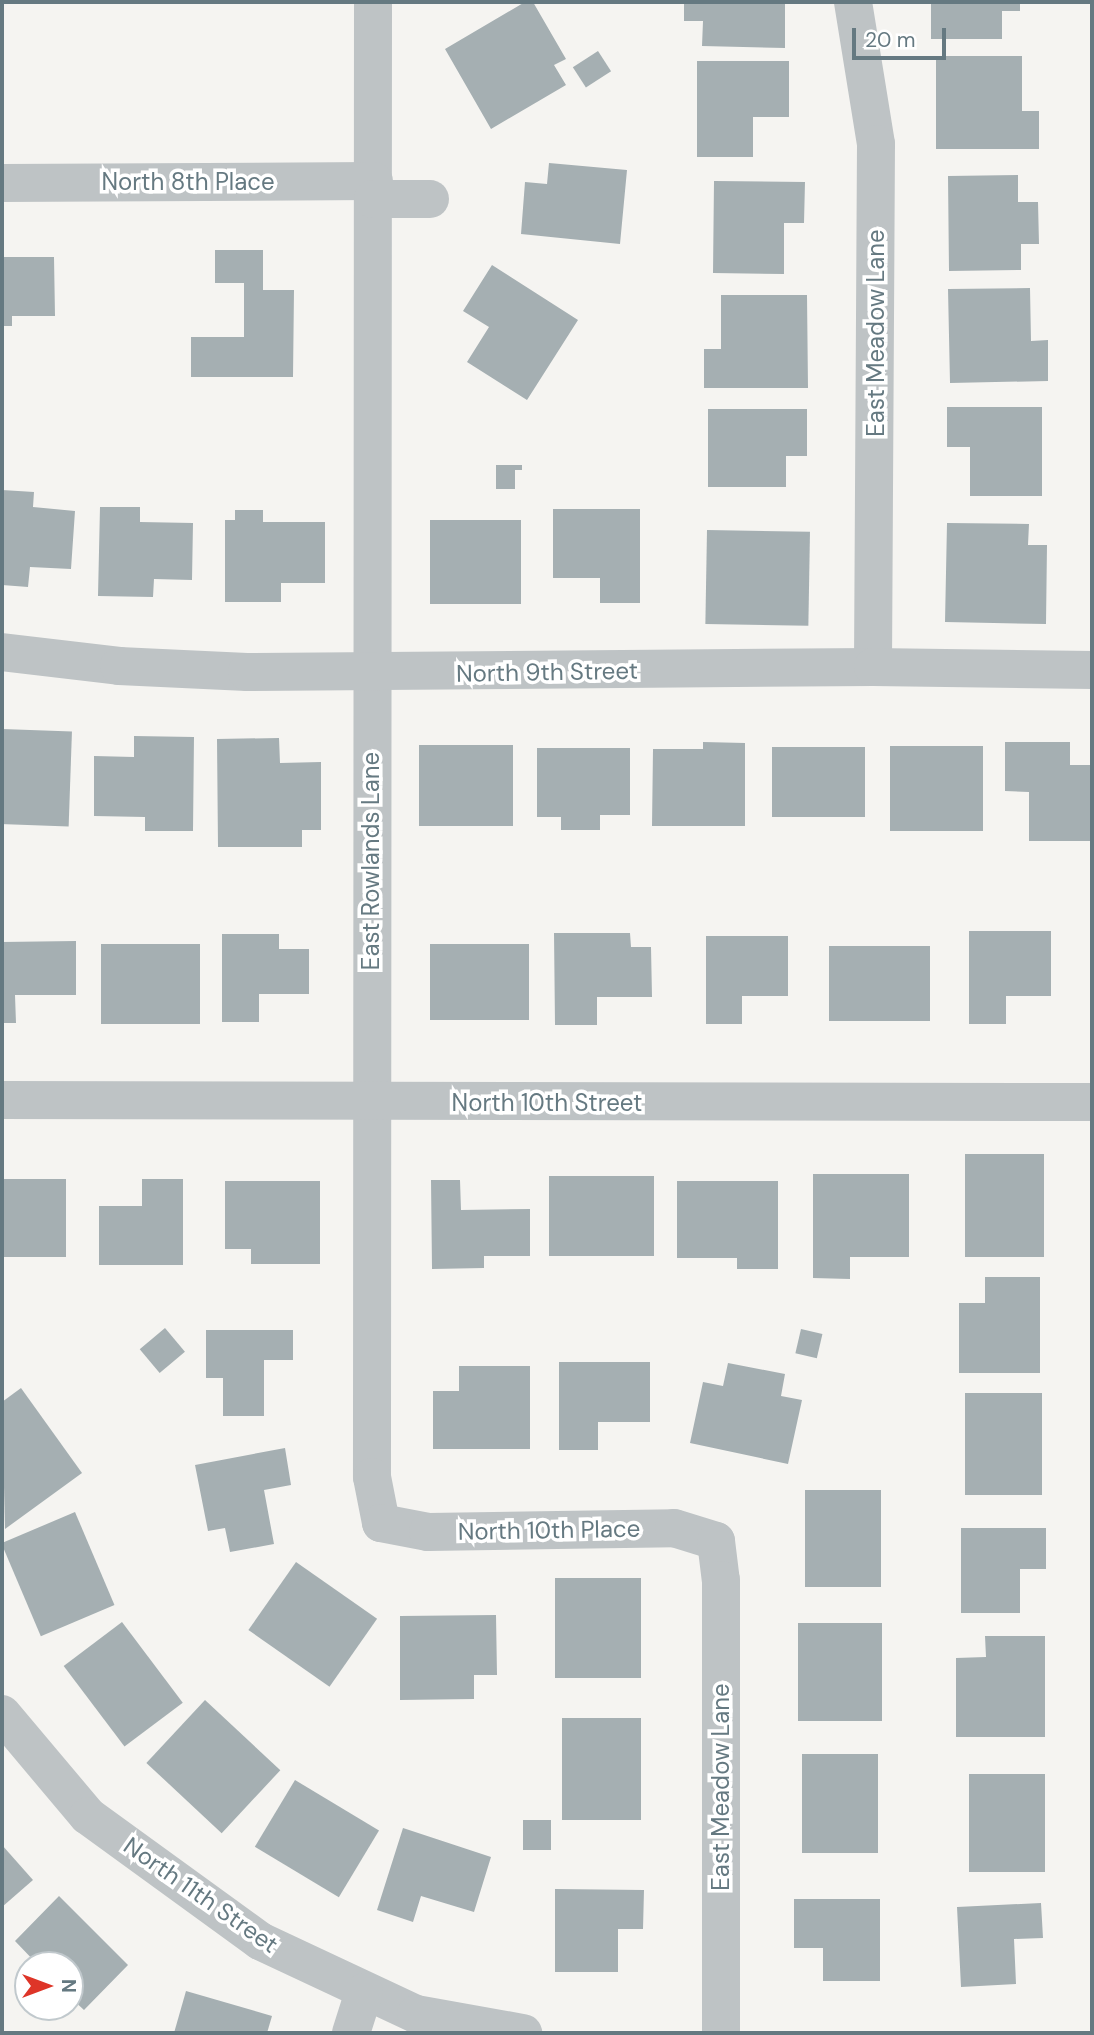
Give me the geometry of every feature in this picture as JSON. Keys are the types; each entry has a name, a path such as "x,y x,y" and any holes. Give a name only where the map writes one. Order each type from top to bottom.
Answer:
{"street":[{"name":"East Rowlands Lane","path":"373,2 372,1477 381,1522"},
{"name":"East Meadow Lane","path":"853,2 876,144 873,667"},
{"name":"North 8th Place","path":"2,183 374,190"},
{"path":"374,190 430,199"},
{"name":"North 9th Street","path":"2,652 119,666 371,674 873,667 1092,670"},
{"name":"North 10th Street","path":"2,1100 371,1104 1092,1102"},
{"name":"North 10th Place","path":"381,1522 428,1532 674,1528 716,1541"},
{"name":"East Meadow Lane","path":"716,1541 721,1580 721,2033"},
{"name":"North 11th Street","path":"2,1714 88,1815 260,1941 415,2014 523,2033"},
{"path":"351,2033 364,1992"}],"building":[{"path":"525,2 533,2 566,59 554,65 566,85 491,129 445,49"},
{"path":"684,2 781,2 785,4 785,48 702,46 703,21 684,21"},
{"path":"931,2 1020,2 1020,11 1002,11 1002,39 931,39"},
{"path":"598,51 611,71 586,87 573,67"},
{"path":"936,56 1022,56 1022,111 1039,111 1039,149 936,149"},
{"path":"697,61 789,61 789,117 753,117 753,157 697,157"},
{"path":"549,163 627,170 620,244 521,234 525,182 547,184"},
{"path":"1018,175 1018,202 1038,202 1039,244 1021,244 1021,270 949,271 948,176"},
{"path":"714,181 805,182 804,223 784,223 784,274 713,273"},
{"path":"215,250 263,250 263,290 294,290 293,377 191,377 191,337 244,337 244,283 215,283"},
{"path":"2,257 54,257 55,316 12,316 12,326 2,326"},
{"path":"492,265 578,320 527,400 467,362 489,327 463,311"},
{"path":"1030,288 1031,341 1048,340 1048,381 950,383 948,289"},
{"path":"721,295 807,295 808,388 704,388 704,349 721,349"},
{"path":"947,407 1042,407 1042,496 970,496 970,447 947,447"},
{"path":"708,409 807,409 807,456 786,456 786,487 708,487"},
{"path":"496,465 522,465 522,470 515,470 515,489 496,489"},
{"path":"2,490 34,492 33,507 75,511 71,569 30,567 28,587 2,585"},
{"path":"100,507 140,507 140,522 193,523 192,580 154,579 153,597 98,596"},
{"path":"553,509 640,509 640,603 600,603 600,578 553,578"},
{"path":"235,510 263,510 263,522 325,522 325,583 281,583 281,602 225,602 225,520 235,520"},
{"path":"430,520 521,520 521,604 430,604"},
{"path":"947,523 1029,524 1028,545 1047,545 1046,624 945,622"},
{"path":"707,530 810,532 808,626 705,624"},
{"path":"2,729 72,731 69,826 2,824"},
{"path":"134,736 194,737 193,831 145,831 145,817 94,816 94,756 134,757"},
{"path":"279,738 280,763 321,762 321,830 302,830 302,847 218,847 217,739"},
{"path":"703,742 745,743 745,826 652,826 653,749 703,749"},
{"path":"1005,742 1070,742 1070,765 1092,765 1092,841 1029,841 1029,792 1005,791"},
{"path":"419,745 513,745 513,826 419,826"},
{"path":"890,746 983,746 983,831 890,831"},
{"path":"772,747 865,747 865,817 772,817"},
{"path":"537,748 630,748 630,815 600,815 600,830 561,830 561,817 537,817"},
{"path":"969,931 1051,931 1051,996 1006,996 1006,1024 969,1024"},
{"path":"554,933 630,933 631,947 651,947 652,997 597,997 597,1025 555,1025"},
{"path":"222,934 279,934 279,949 309,949 309,994 259,994 259,1022 222,1022"},
{"path":"706,936 788,936 788,996 742,996 742,1024 706,1024"},
{"path":"76,941 76,995 15,995 16,1023 2,1023 2,942"},
{"path":"101,944 200,944 200,1024 101,1024"},
{"path":"430,944 529,944 529,1020 430,1020"},
{"path":"829,946 930,946 930,1021 829,1021"},
{"path":"965,1154 1044,1154 1044,1257 965,1257"},
{"path":"813,1174 909,1174 909,1257 850,1257 850,1279 813,1278"},
{"path":"549,1176 654,1176 654,1256 549,1256"},
{"path":"2,1179 66,1179 66,1257 2,1257"},
{"path":"142,1179 183,1179 183,1265 99,1265 99,1206 142,1206"},
{"path":"431,1180 460,1180 461,1210 530,1209 530,1256 484,1256 484,1268 432,1269"},
{"path":"225,1181 320,1181 320,1264 251,1264 251,1249 225,1249"},
{"path":"677,1181 778,1181 778,1269 737,1269 737,1258 677,1258"},
{"path":"985,1277 1040,1277 1040,1373 959,1373 959,1303 985,1303"},
{"path":"165,1328 185,1352 160,1373 140,1349"},
{"path":"801,1329 822,1334 817,1358 795,1353"},
{"path":"206,1330 293,1330 293,1360 264,1360 264,1416 223,1416 223,1378 206,1378"},
{"path":"559,1362 650,1362 650,1422 598,1422 598,1450 559,1450"},
{"path":"728,1363 785,1374 781,1396 802,1400 788,1464 690,1443 703,1382 723,1386"},
{"path":"459,1366 530,1366 530,1449 433,1449 433,1391 459,1391"},
{"path":"21,1388 82,1473 5,1529 2,1402"},
{"path":"965,1393 1042,1393 1042,1495 965,1495"},
{"path":"285,1448 291,1485 264,1490 274,1544 230,1552 225,1528 208,1531 195,1465"},
{"path":"805,1490 881,1490 881,1587 805,1587"},
{"path":"75,1512 114,1605 41,1636 2,1543"},
{"path":"961,1528 1046,1528 1046,1569 1020,1569 1020,1613 961,1613"},
{"path":"296,1562 377,1619 329,1687 248,1630"},
{"path":"555,1578 641,1578 641,1678 555,1678"},
{"path":"496,1615 497,1675 474,1675 474,1699 400,1700 400,1616"},
{"path":"122,1622 183,1703 124,1747 64,1666"},
{"path":"798,1623 882,1623 882,1721 798,1721"},
{"path":"985,1636 1045,1636 1045,1737 956,1737 956,1658 986,1657"},
{"path":"205,1700 280,1770 222,1833 146,1763"},
{"path":"562,1718 641,1718 641,1820 562,1820"},
{"path":"802,1754 878,1754 878,1853 802,1853"},
{"path":"969,1774 1045,1774 1045,1872 969,1872"},
{"path":"295,1780 379,1830 339,1897 255,1847"},
{"path":"523,1820 551,1820 551,1850 523,1850"},
{"path":"403,1828 491,1857 474,1912 421,1896 413,1922 377,1910"},
{"path":"2,1845 33,1880 2,1907"},
{"path":"555,1889 644,1890 643,1929 618,1929 618,1972 555,1972"},
{"path":"59,1896 128,1965 84,2010 84,1951 25,1951 15,1941"},
{"path":"794,1899 880,1899 880,1981 823,1981 823,1948 794,1948"},
{"path":"1041,1903 1043,1938 1014,1939 1016,1984 961,1987 957,1907"},
{"path":"186,1991 272,2016 267,2033 174,2033"}]}
